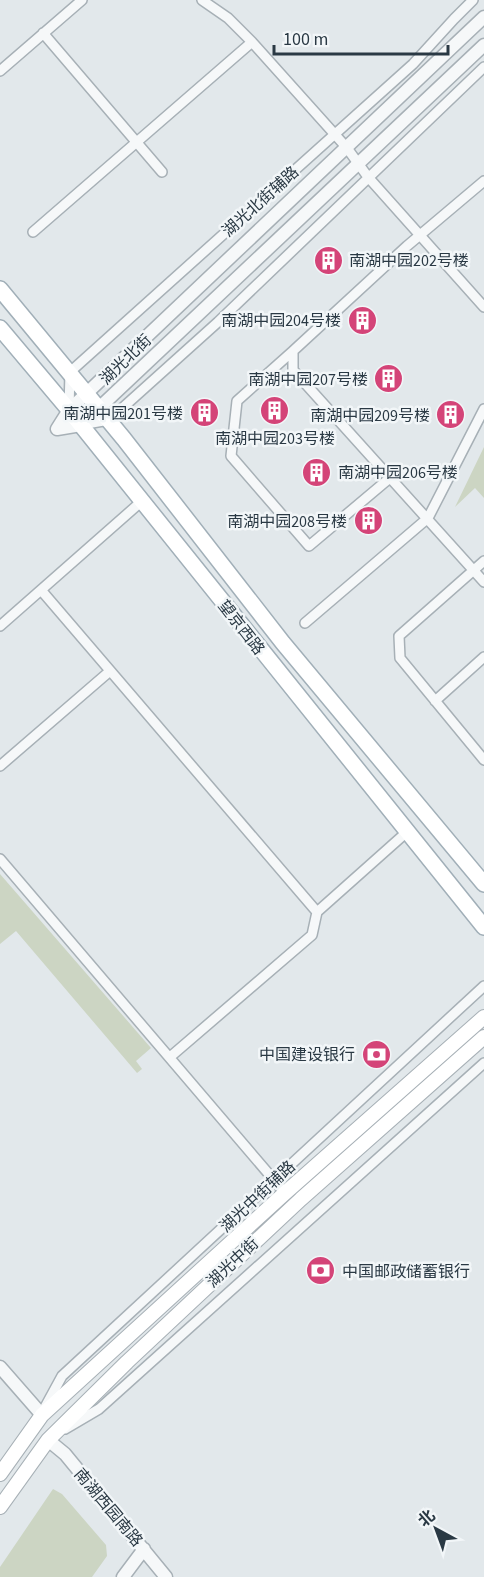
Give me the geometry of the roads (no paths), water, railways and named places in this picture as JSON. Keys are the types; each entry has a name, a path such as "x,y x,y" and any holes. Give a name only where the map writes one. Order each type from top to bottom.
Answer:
{"main road":[{"name":"望京西路","path":"0,289 104,414 283,643 484,884"},
{"name":"望京西路","path":"1,331 69,410 484,927"},
{"name":"湖光中街","path":"0,1473 42,1414 285,1193 484,1017"},
{"name":"湖光中街","path":"0,1508 48,1440 237,1257 484,1036"}],"street":[{"path":"0,71 82,0"},
{"path":"202,0 228,18 252,42 484,307"},
{"name":"湖光北街辅路","path":"70,372 413,64 473,0"},
{"name":"湖光北街","path":"69,410 484,17"},
{"path":"43,33 162,172"},
{"path":"33,232 252,42"},
{"name":"湖光北街","path":"81,425 104,414 358,162 484,45"},
{"path":"104,414 218,322 484,67"},
{"path":"391,477 309,546 231,456 237,401 484,181"},
{"path":"293,351 293,370 484,582"},
{"path":"70,372 69,410 57,429 81,425"},
{"path":"305,623 428,518 484,409"},
{"path":"0,626 142,501"},
{"path":"483,758 400,658 399,636 484,561"},
{"path":"41,590 317,912"},
{"path":"435,700 484,657"},
{"path":"0,766 110,671"},
{"path":"170,1057 312,935 317,912 408,831"},
{"path":"0,859 285,1193"},
{"name":"湖光中街辅路","path":"42,1414 62,1376 484,986"},
{"path":"48,1440 99,1409 484,1063"},
{"path":"0,1367 42,1414"},
{"name":"南湖西园南路","path":"48,1440 65,1454 166,1577"},
{"path":"123,1577 144,1549"}],"place":[{"name":"南湖中园202号楼","path":"328,260"},
{"name":"南湖中园204号楼","path":"362,320"},
{"name":"南湖中园207号楼","path":"389,379"},
{"name":"南湖中园203号楼","path":"275,410"},
{"name":"南湖中园201号楼","path":"204,413"},
{"name":"南湖中园209号楼","path":"451,415"},
{"name":"南湖中园206号楼","path":"317,472"},
{"name":"南湖中园208号楼","path":"368,521"},
{"name":"中国建设银行","path":"376,1054"},
{"name":"中国邮政储蓄银行","path":"321,1271"}]}
